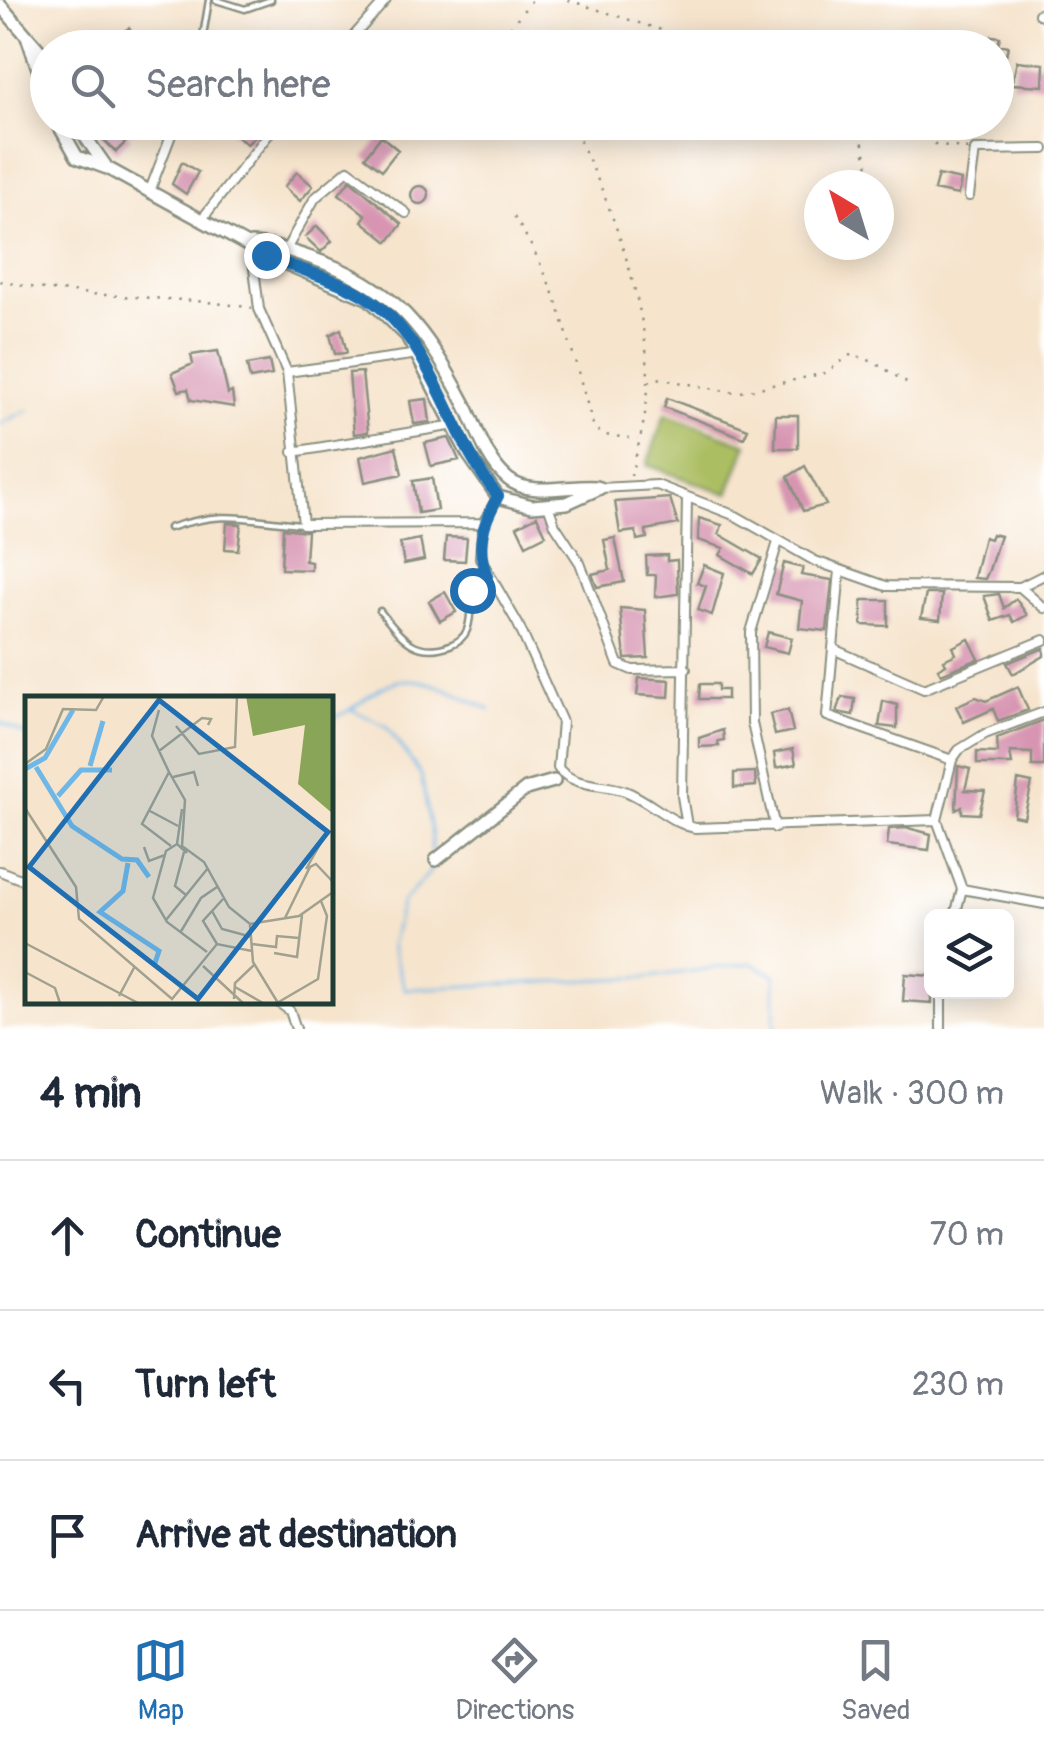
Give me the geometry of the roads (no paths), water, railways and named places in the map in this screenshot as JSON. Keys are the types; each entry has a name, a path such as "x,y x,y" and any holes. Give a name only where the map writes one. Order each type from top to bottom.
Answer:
{"street":[{"path":"359,30 386,0"},
{"path":"0,6 30,45"},
{"path":"68,140 78,157 108,168 149,194 370,299 397,324 418,354 482,477 498,496 512,504 548,505 567,503 600,488"},
{"path":"88,140 108,168"},
{"path":"149,194 169,140"},
{"path":"202,219 264,140"},
{"path":"969,196 975,150 1044,149"},
{"path":"283,256 314,198 348,170 406,213"},
{"path":"252,244 259,309 287,372 303,524 483,523"},
{"path":"283,256 350,272 400,306 428,338 484,446 508,479 524,487 657,485 736,516 778,542 840,570 886,586 1020,587 1044,574"},
{"path":"287,372 418,354"},
{"path":"293,452 454,425"},
{"path":"498,496 483,523 480,558 518,624 562,722 559,775"},
{"path":"687,497 682,796 687,826"},
{"path":"548,505 580,563 618,664 632,670 686,669"},
{"path":"775,828 752,723 751,632 778,542"},
{"path":"840,570 827,716 952,760"},
{"path":"1020,587 1044,608"},
{"path":"833,649 924,690 1044,640"},
{"path":"957,909 962,888 937,820 952,760 959,750 985,734 1044,712"},
{"path":"436,860 526,788 559,775 626,792 687,826 775,828 937,820"},
{"path":"0,871 25,881"},
{"path":"962,888 1044,904"},
{"path":"941,999 941,1029"},
{"path":"281,1004 290,1011 296,1029"}],"lane":[{"path":"205,30 212,0 245,9 271,0"},
{"path":"169,528 201,518 239,514 303,524"},
{"path":"380,611 412,646 423,651 440,648 458,642 467,632 472,590 487,576"}],"waterway":[{"path":"0,424 28,410"},
{"path":"332,718 403,680 429,683 490,710"},
{"path":"353,710 386,726 421,775 432,837 430,872 401,904 391,946 405,989 650,977 751,963 775,975 775,1029"},
{"path":"0,722 25,734"}]}
